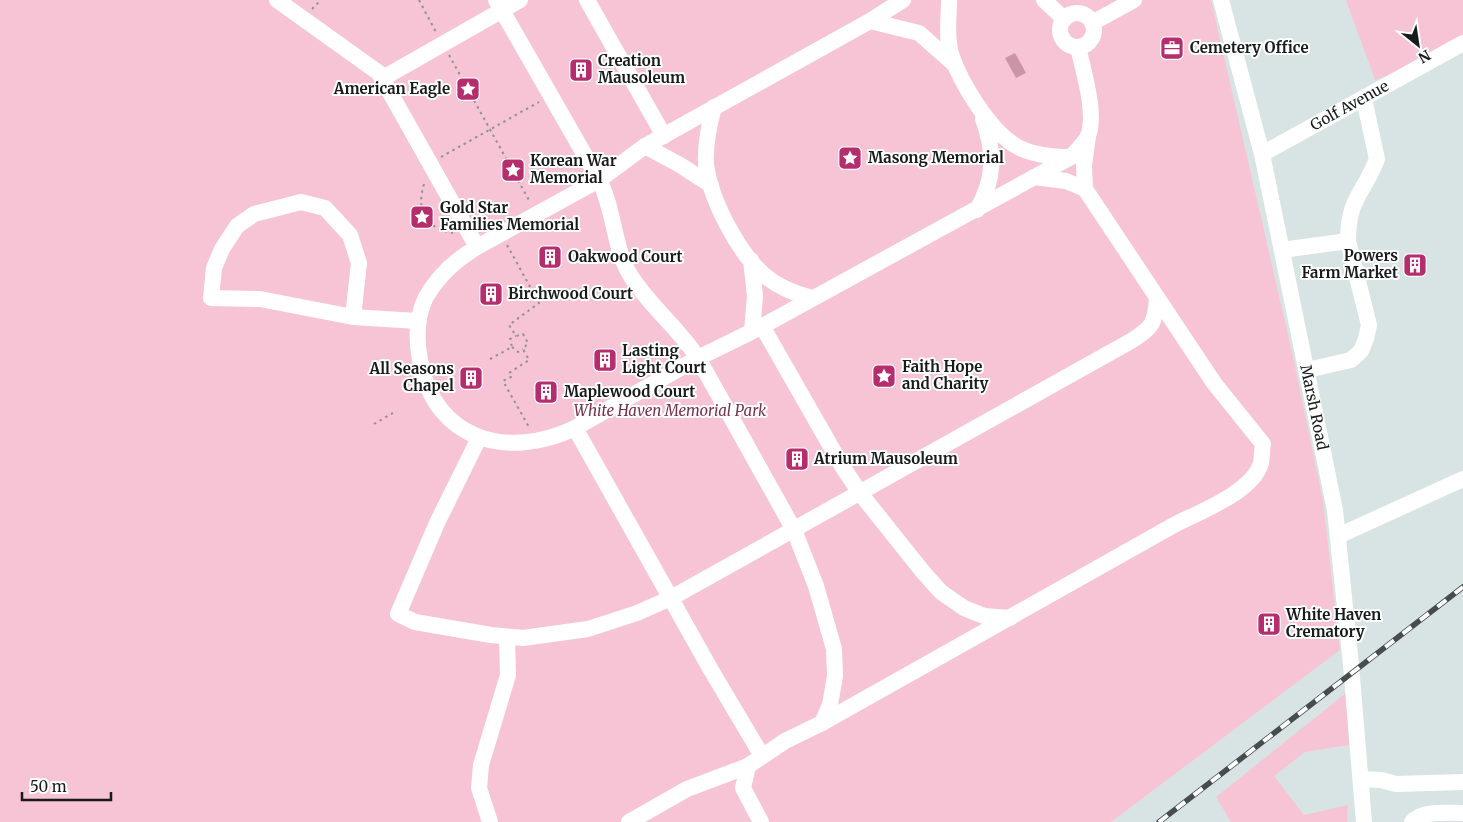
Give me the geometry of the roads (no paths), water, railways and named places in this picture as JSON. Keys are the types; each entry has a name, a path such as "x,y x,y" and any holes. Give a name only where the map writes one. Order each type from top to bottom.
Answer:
{"street":[{"path":"277,0 383,78 477,247"},
{"path":"383,78 499,5 520,0"},
{"path":"587,0 664,136"},
{"path":"903,0 870,21 646,146 599,180 477,247 445,272 426,297 418,321 418,349 422,374 430,392 449,417 478,438 510,444 538,442 556,437 698,358 976,210 1071,157 1088,136"},
{"path":"949,0 948,27 951,53 980,110 991,140 992,165 987,193 976,210"},
{"path":"1044,0 1064,19"},
{"path":"1092,23 1134,0"},
{"name":"Marsh Road","path":"1221,0 1262,154 1307,370 1338,536 1362,779 1364,822"},
{"path":"499,5 605,191 616,235 631,276 657,311 687,341 698,358 794,530 818,593 834,649 835,676 830,705 822,723"},
{"path":"1074,14 1080,14 1092,23 1093,34 1091,39 1078,48 1072,47 1062,40 1060,29 1064,19 1074,14"},
{"path":"870,21 919,33 958,67"},
{"name":"Golf Avenue","path":"1262,154 1463,43"},
{"path":"629,822 687,789 748,766 786,741 822,723 1174,525 1223,500 1249,484 1261,464 1263,444 1214,383 1085,189 1084,166 1088,136 1089,95 1078,48"},
{"path":"1307,370 1351,360 1361,351 1369,325 1348,241 1348,220 1352,204 1377,159 1364,99"},
{"path":"714,108 709,125 706,164 713,195 729,227 764,275 797,294 812,298"},
{"path":"980,110 1001,133 1018,147 1054,157 1071,157"},
{"path":"646,146 680,164 711,185"},
{"path":"1034,177 1066,181 1085,189"},
{"path":"354,317 359,263 350,235 325,208 301,202 254,214 237,226 222,249 214,268 211,298 260,299 354,317 418,321"},
{"path":"1282,250 1348,241"},
{"path":"752,260 757,328 860,493 941,592 964,608 984,616 1010,618"},
{"path":"1150,330 1156,316 1157,299"},
{"path":"478,438 437,523 398,614 415,622 507,637 523,638 588,629 637,613 671,598 1150,330 1166,330 1182,336"},
{"path":"575,428 762,756"},
{"path":"1338,536 1463,479"},
{"path":"490,822 479,788 481,765 508,675 507,637"},
{"path":"748,766 743,788 761,822"},
{"path":"1362,779 1381,780 1396,784 1463,782"},
{"path":"1412,822 1418,816 1429,814 1463,813"}],"railway":[{"path":"1159,822 1463,587"}],"place":[{"name":"Cemetery Office","path":"1172,48"},
{"name":"Creation Mausoleum","path":"581,70"},
{"name":"American Eagle","path":"468,89"},
{"name":"Masong Memorial","path":"850,158"},
{"name":"Korean War Memorial","path":"513,170"},
{"name":"Gold Star Families Memorial","path":"422,217"},
{"name":"Oakwood Court","path":"550,257"},
{"name":"Powers Farm Market","path":"1415,265"},
{"name":"Birchwood Court","path":"491,294"},
{"name":"Lasting Light Court","path":"605,360"},
{"name":"Faith Hope and Charity","path":"884,376"},
{"name":"All Seasons Chapel","path":"471,378"},
{"name":"Maplewood Court","path":"546,392"},
{"name":"Atrium Mausoleum","path":"797,459"},
{"name":"White Haven Crematory","path":"1269,624"}],"park label":[{"name":"White Haven Memorial Park","path":"670,411"}]}
